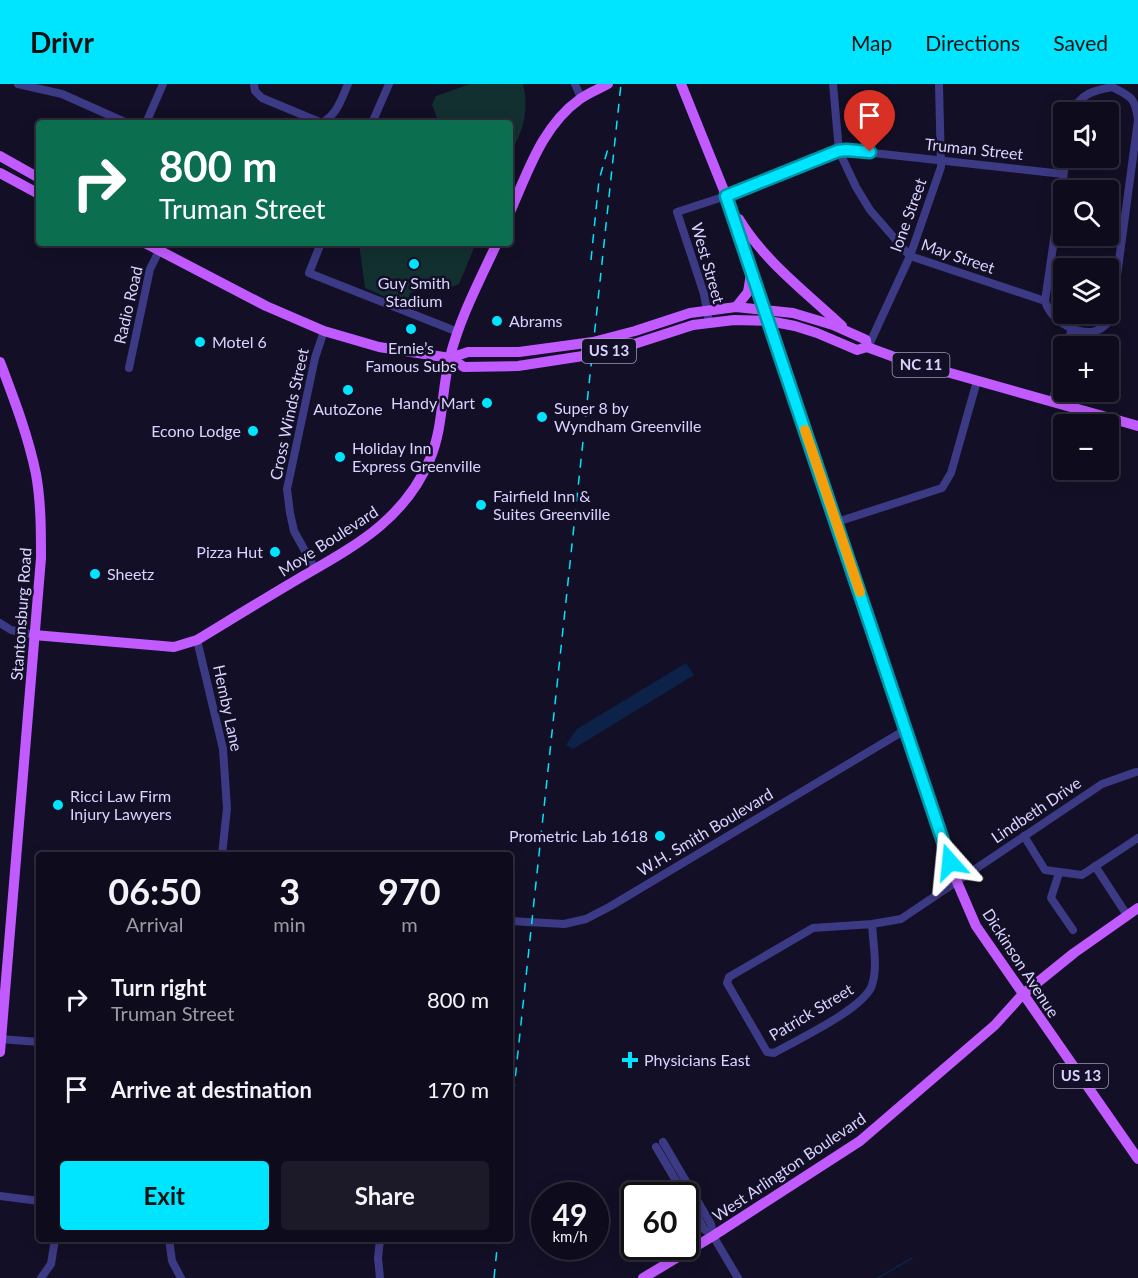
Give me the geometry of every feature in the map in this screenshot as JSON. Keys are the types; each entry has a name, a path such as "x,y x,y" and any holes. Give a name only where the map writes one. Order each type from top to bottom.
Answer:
{"main road":[{"path":"513,205 538,147 547,133 581,98 608,84"},
{"name":"Dickinson Avenue","path":"681,84 728,200 957,882 976,926 1138,1159"},
{"path":"0,156 36,176"},
{"path":"0,173 36,192"},
{"path":"728,200 745,230 770,260 846,331"},
{"name":"US 13","path":"151,246 266,306 324,331 379,347 450,358 465,367 500,368 610,351 708,322 745,319 769,321"},
{"name":"Moye Boulevard","path":"34,635 174,647 197,640 375,532 392,517 417,485 429,460 439,429 450,358 458,332 496,246"},
{"path":"736,307 748,292 752,271"},
{"name":"US 13","path":"450,358 468,351 519,352 593,342 706,310 736,307 765,309"},
{"name":"NC 11","path":"765,309 806,316 866,340 868,347"},
{"name":"NC 11","path":"769,321 807,329 857,350 868,347 897,358 1138,426"},
{"name":"Stantonsburg Road","path":"0,362 30,448 39,496 41,558 0,1052"},
{"name":"West Arlington Boulevard","path":"643,1278 713,1236 860,1141 995,1025 1022,995 1074,953 1138,908"}],"street":[{"path":"18,84 62,94 120,120"},
{"path":"147,120 163,84"},
{"path":"254,84 255,91 261,98 315,120"},
{"path":"327,120 337,110 348,84"},
{"path":"373,120 389,84"},
{"path":"575,84 581,98"},
{"name":"May Street","path":"833,84 838,151 855,187 870,210 910,256 1045,301"},
{"name":"Ione Street","path":"868,347 910,256 941,167 939,84"},
{"path":"1064,168 1045,301 1047,308 1060,322 1072,328 1091,332 1102,328 1111,320 1134,183 1138,120 1136,104 1130,96 1112,85 1091,91 1081,102"},
{"name":"Truman Street","path":"677,212 728,200 838,151 846,150 1063,174"},
{"name":"West Street","path":"677,212 703,288 708,322"},
{"path":"320,246 309,273 458,332"},
{"name":"Radio Road","path":"129,368 150,269 159,250"},
{"path":"1070,336 1072,328"},
{"name":"Cross Winds Street","path":"315,569 294,531 287,489 315,358 324,331"},
{"path":"837,522 942,488 951,473 977,381"},
{"name":"Moye Boulevard","path":"0,623 11,630 34,635"},
{"name":"Hemby Lane","path":"197,640 223,749 227,808 222,852"},
{"name":"W.H. Smith Boulevard","path":"513,921 564,924 586,919 905,730"},
{"name":"Lindbeth Drive","path":"770,1054 727,983 727,979 813,928 873,924 901,919 1102,784 1136,772"},
{"path":"1024,836 1045,870 1082,875 1138,838"},
{"path":"1095,866 1127,915"},
{"path":"1059,873 1051,898 1073,930"},
{"name":"Patrick Street","path":"770,1054 852,1008 866,997 874,977 873,924"},
{"path":"1,1039 36,1042"},
{"path":"678,1182 659,1145 683,1182"},
{"path":"0,1196 36,1201"},
{"path":"699,1206 711,1224 713,1236 738,1278"},
{"path":"699,1220 704,1229 713,1236"},
{"path":"41,1278 51,1264 55,1242"},
{"path":"169,1242 172,1261 181,1278"},
{"path":"380,1242 378,1258 380,1278"}],"green space":[{"path":"470,84 523,84 524,120 513,148 513,120 438,120 432,105 436,96"},
{"name":"Guy Smith Stadium","path":"359,246 473,246 474,248 459,284 449,288 446,281 410,293 406,306 365,288"}],"water":[{"path":"686,663 694,675 573,749 566,745 577,729"}],"waterway":[{"path":"878,1278 912,1258"}],"railway":[{"path":"513,1099 621,84"},
{"path":"591,260 599,180 609,145"},
{"path":"494,1278 498,1242"}],"slow traffic":[{"path":"805,430 860,592"}],"place":[{"name":"Guy Smith Stadium","path":"414,264"},
{"name":"Abrams","path":"497,321"},
{"name":"Ernie’s Famous Subs","path":"411,329"},
{"name":"Motel 6","path":"200,342"},
{"name":"AutoZone","path":"348,390"},
{"name":"Handy Mart","path":"487,403"},
{"name":"Super 8 by Wyndham Greenville","path":"542,417"},
{"name":"Econo Lodge","path":"253,431"},
{"name":"Holiday Inn Express Greenville","path":"340,457"},
{"name":"Fairfield Inn & Suites Greenville","path":"481,505"},
{"name":"Pizza Hut","path":"275,552"},
{"name":"Sheetz","path":"95,574"},
{"name":"Ricci Law Firm Injury Lawyers","path":"58,805"},
{"name":"Prometric Lab 1618","path":"660,836"},
{"name":"Physicians East","path":"630,1060"}],"route":[{"path":"870,152 838,151 726,196 950,862"}]}
